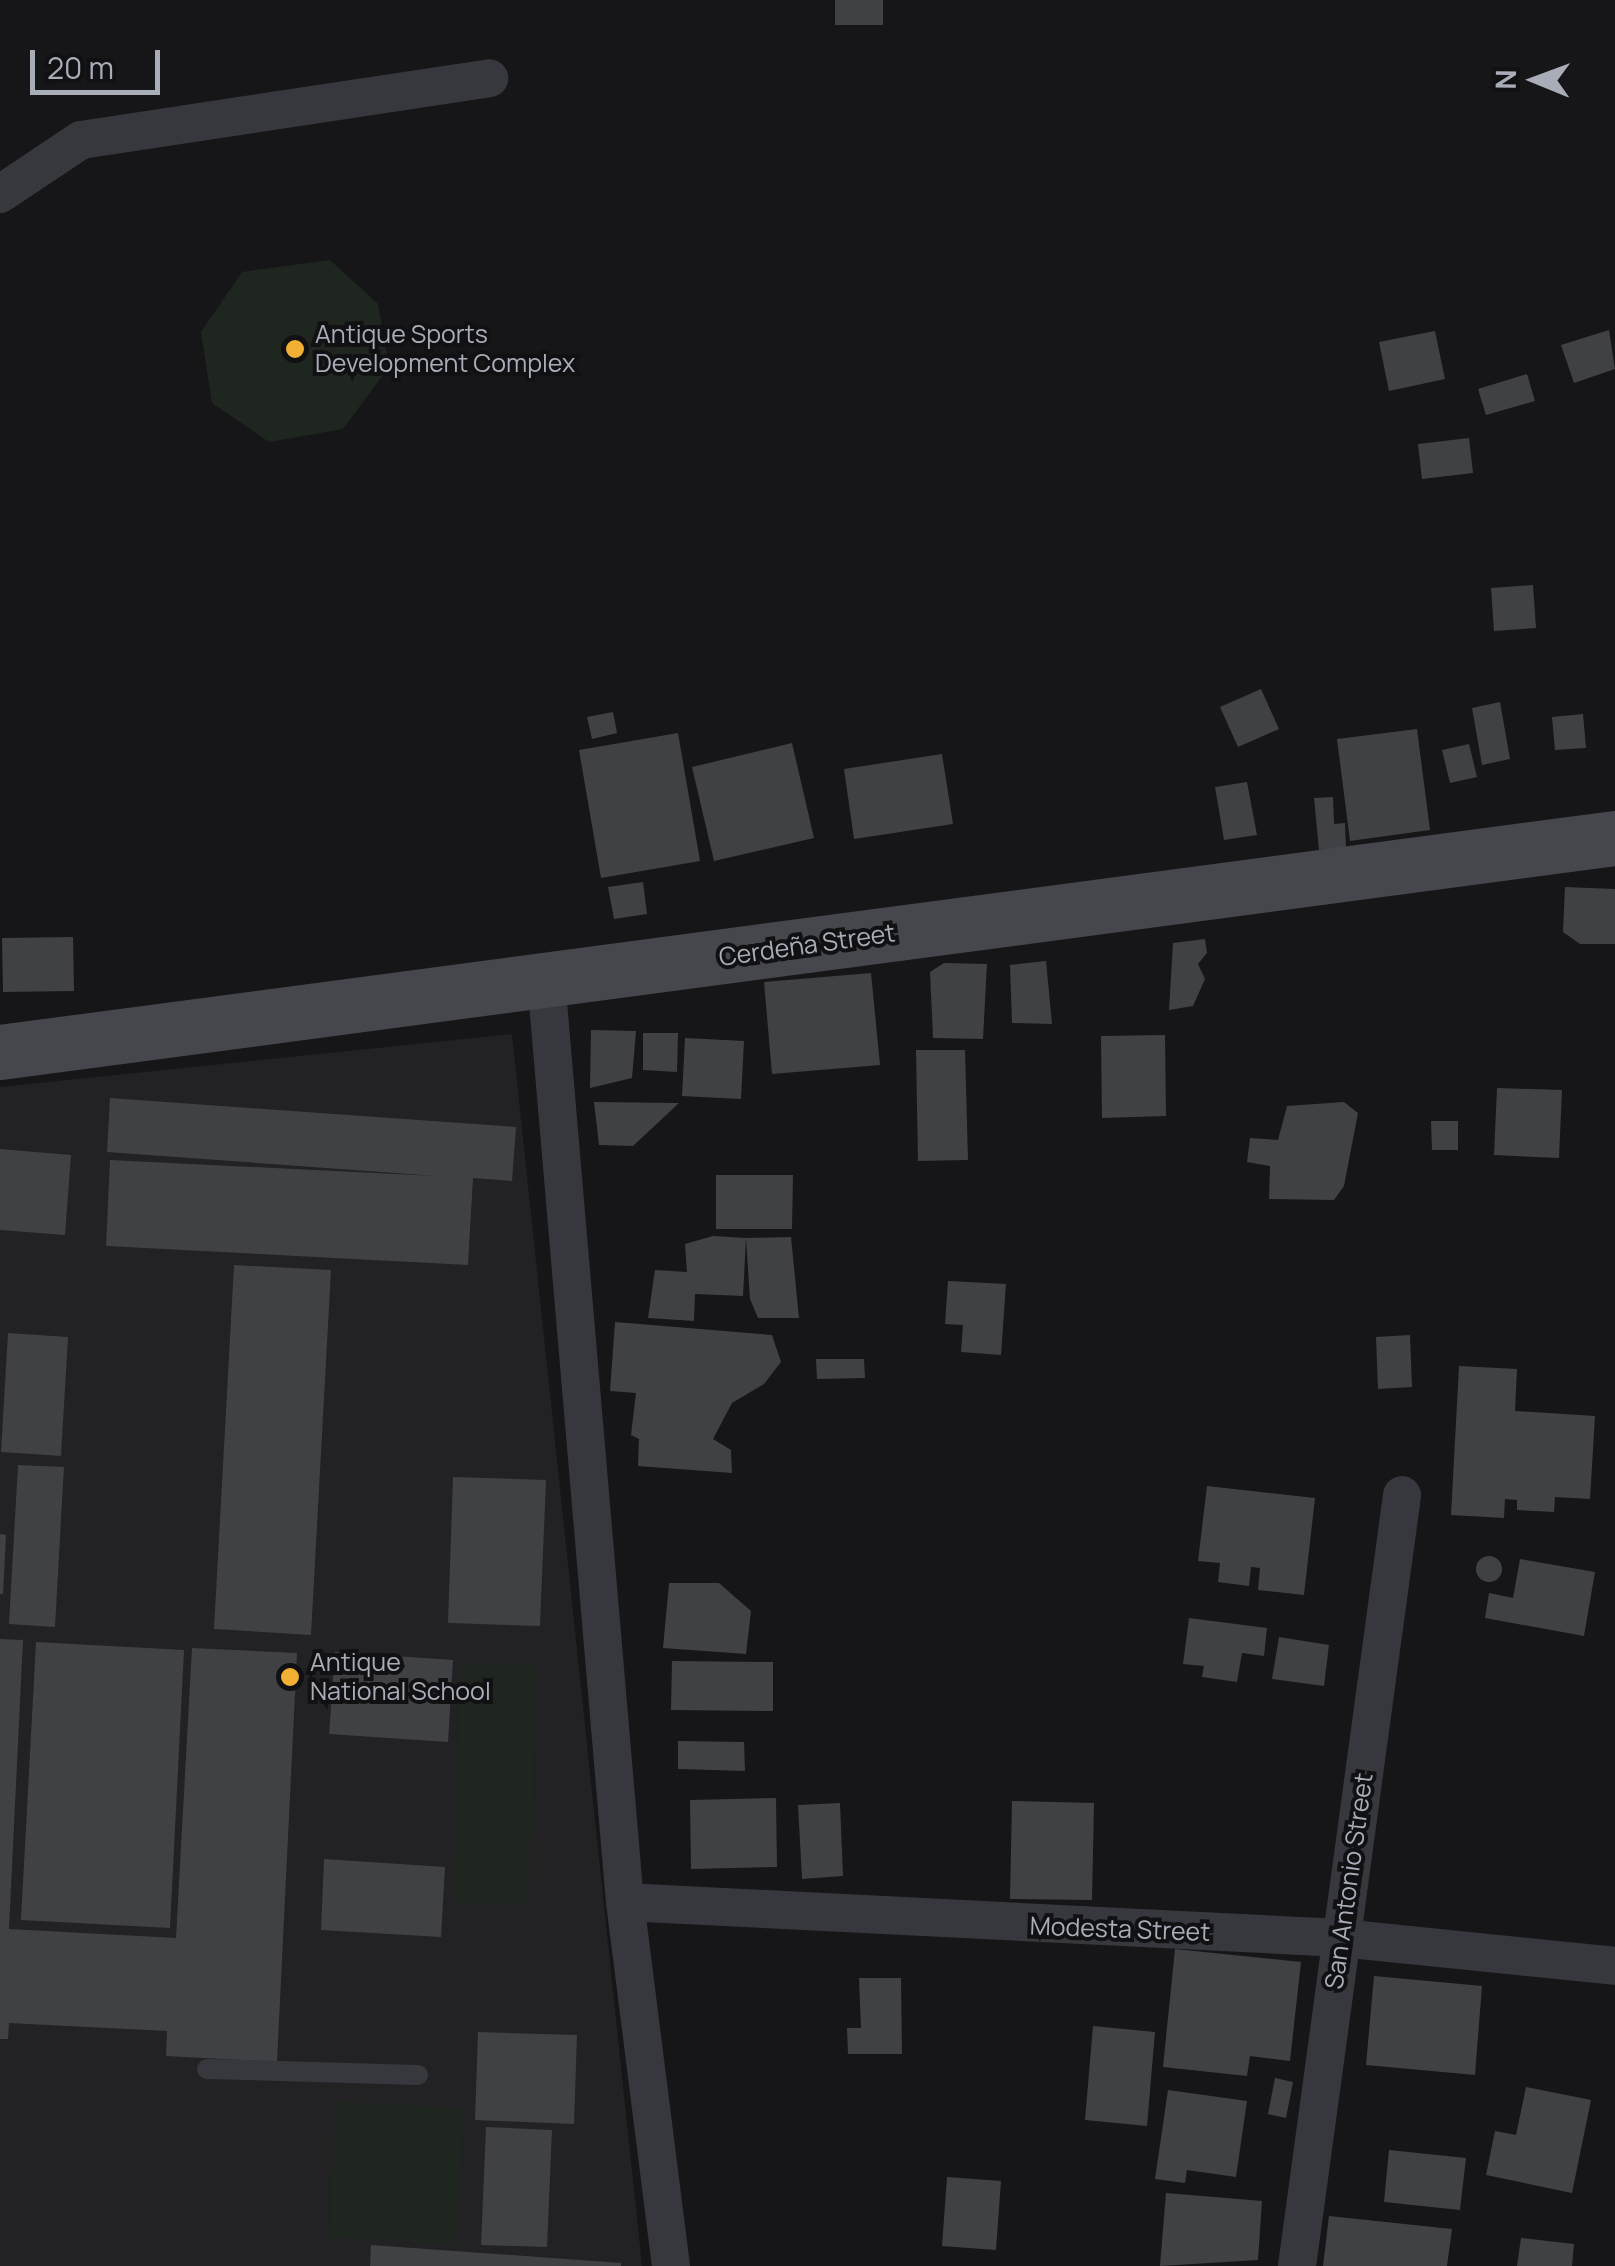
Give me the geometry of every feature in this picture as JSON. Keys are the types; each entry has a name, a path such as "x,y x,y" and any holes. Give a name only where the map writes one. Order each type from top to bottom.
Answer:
{"main road":[{"name":"Cerdeña Street","path":"0,1052 1615,838"}],"street":[{"path":"0,194 82,140 489,78"},
{"path":"546,979 625,1902 671,2266"},
{"name":"San Antonio Street","path":"1296,2266 1402,1495"},
{"name":"Modesta Street","path":"625,1902 1341,1938 1615,1966"}],"lane":[{"path":"208,2069 418,2075"}],"shaded area":[{"name":"Antique Sports Development Complex","path":"330,260 378,304 389,367 343,429 269,442 212,403 201,332 242,272"},
{"name":"Antique National School","path":"512,1034 642,2266 0,2266 0,1087"},
{"path":"461,1663 537,1666 528,1905 453,1902"},
{"path":"336,2102 463,2108 456,2244 329,2237"}],"building":[{"path":"835,0 883,0 883,25 835,25"},
{"path":"1609,330 1615,369 1574,383 1561,345"},
{"path":"1435,331 1445,379 1389,391 1379,342"},
{"path":"1527,374 1535,401 1486,415 1478,389"},
{"path":"1469,438 1473,473 1422,479 1418,444"},
{"path":"1533,585 1536,628 1494,631 1491,588"},
{"path":"1261,689 1279,729 1238,747 1220,707"},
{"path":"1500,702 1510,759 1482,765 1472,708"},
{"path":"613,712 617,733 592,739 587,717"},
{"path":"1583,714 1586,748 1555,750 1552,717"},
{"path":"1417,729 1430,830 1350,841 1337,739"},
{"path":"678,733 700,861 601,878 579,750"},
{"path":"792,743 814,838 714,861 692,767"},
{"path":"1469,744 1477,777 1450,783 1442,750"},
{"path":"942,754 953,824 854,839 844,769"},
{"path":"1247,782 1257,835 1224,840 1215,787"},
{"path":"1333,797 1334,824 1345,823 1346,848 1319,850 1314,798"},
{"path":"643,882 647,914 614,919 608,887"},
{"path":"1565,887 1615,889 1615,944 1580,944 1563,932"},
{"path":"73,937 74,991 3,992 2,938"},
{"path":"1205,939 1207,953 1198,964 1205,979 1193,1006 1169,1010 1173,943"},
{"path":"1046,961 1052,1024 1012,1023 1010,965"},
{"path":"944,963 987,964 983,1039 933,1038 930,972"},
{"path":"871,973 880,1065 772,1074 764,982"},
{"path":"591,1030 636,1031 632,1078 590,1088"},
{"path":"643,1033 678,1033 677,1072 643,1070"},
{"path":"1165,1035 1166,1116 1102,1118 1101,1036"},
{"path":"685,1038 744,1041 741,1099 682,1096"},
{"path":"916,1050 965,1050 968,1160 918,1161"},
{"path":"1497,1088 1562,1090 1559,1158 1494,1155"},
{"path":"110,1098 516,1127 512,1181 473,1178 468,1265 106,1246 110,1160 436,1176 107,1152"},
{"path":"594,1102 679,1103 633,1146 599,1145"},
{"path":"1344,1102 1358,1113 1344,1186 1334,1200 1269,1199 1270,1166 1247,1162 1250,1138 1278,1140 1287,1106"},
{"path":"1431,1121 1458,1121 1458,1150 1432,1150"},
{"path":"0,1149 71,1155 65,1235 0,1230"},
{"path":"716,1175 793,1175 792,1229 716,1229"},
{"path":"713,1236 746,1238 743,1296 695,1294 694,1321 648,1318 655,1270 687,1272 685,1244"},
{"path":"791,1237 799,1318 758,1318 750,1299 746,1238"},
{"path":"234,1265 331,1270 311,1635 214,1629"},
{"path":"948,1281 1006,1284 1001,1355 961,1352 963,1325 945,1324"},
{"path":"615,1322 772,1335 781,1362 764,1384 732,1403 713,1439 731,1450 732,1473 638,1466 639,1439 631,1435 636,1393 610,1391"},
{"path":"8,1333 68,1337 61,1456 1,1452"},
{"path":"1410,1335 1412,1387 1378,1389 1376,1337"},
{"path":"816,1359 864,1359 865,1378 817,1379"},
{"path":"1459,1366 1517,1369 1515,1411 1595,1416 1590,1499 1555,1497 1554,1512 1517,1510 1517,1500 1505,1499 1504,1518 1451,1515"},
{"path":"18,1465 64,1467 55,1627 9,1624"},
{"path":"453,1477 546,1480 540,1626 448,1623"},
{"path":"1207,1486 1315,1498 1304,1595 1258,1590 1260,1568 1251,1567 1249,1586 1218,1582 1220,1563 1198,1561"},
{"path":"0,1534 6,1535 3,1594 0,1594"},
{"path":"1489,1556 1498,1560 1502,1569 1498,1578 1489,1582 1480,1578 1476,1569 1480,1560"},
{"path":"1520,1559 1595,1572 1584,1636 1485,1618 1489,1593 1513,1598"},
{"path":"669,1583 719,1583 751,1611 746,1654 663,1648"},
{"path":"1189,1618 1267,1628 1264,1656 1242,1653 1237,1682 1202,1677 1204,1666 1183,1664"},
{"path":"1279,1637 1329,1645 1324,1686 1272,1679"},
{"path":"0,1639 23,1640 9,1929 176,1938 192,1648 297,1653 277,2062 166,2056 167,2031 9,2023 8,2039 0,2039"},
{"path":"36,1642 184,1650 170,1928 21,1920"},
{"path":"335,1652 453,1660 448,1742 329,1734"},
{"path":"672,1661 773,1662 773,1711 671,1710"},
{"path":"678,1741 744,1742 745,1771 678,1769"},
{"path":"776,1798 777,1867 691,1869 690,1800"},
{"path":"1012,1801 1094,1803 1092,1900 1010,1899"},
{"path":"840,1803 843,1876 802,1879 798,1805"},
{"path":"324,1859 445,1867 441,1937 321,1930"},
{"path":"1175,1949 1301,1962 1290,2061 1250,2056 1247,2076 1163,2067"},
{"path":"1374,1976 1482,1986 1475,2075 1366,2065"},
{"path":"859,1978 901,1978 902,2054 848,2054 847,2028 861,2028"},
{"path":"1093,2026 1155,2032 1147,2126 1085,2120"},
{"path":"478,2032 577,2035 574,2124 475,2120"},
{"path":"1275,2078 1293,2082 1286,2118 1268,2114"},
{"path":"1526,2087 1591,2100 1572,2193 1486,2175 1495,2131 1516,2135"},
{"path":"1168,2090 1247,2101 1236,2177 1187,2170 1185,2183 1155,2179"},
{"path":"486,2127 552,2130 547,2247 481,2245"},
{"path":"1389,2150 1466,2158 1460,2210 1384,2202"},
{"path":"947,2177 1001,2181 996,2250 942,2246"},
{"path":"1166,2193 1262,2201 1258,2260 1160,2266"},
{"path":"1329,2216 1452,2229 1447,2266 1323,2266"},
{"path":"1521,2238 1574,2244 1572,2266 1517,2266"},
{"path":"371,2245 621,2263 621,2266 370,2266"}],"place":[{"name":"Antique Sports Development Complex","path":"295,349"},
{"name":"Antique National School","path":"290,1677"}]}
